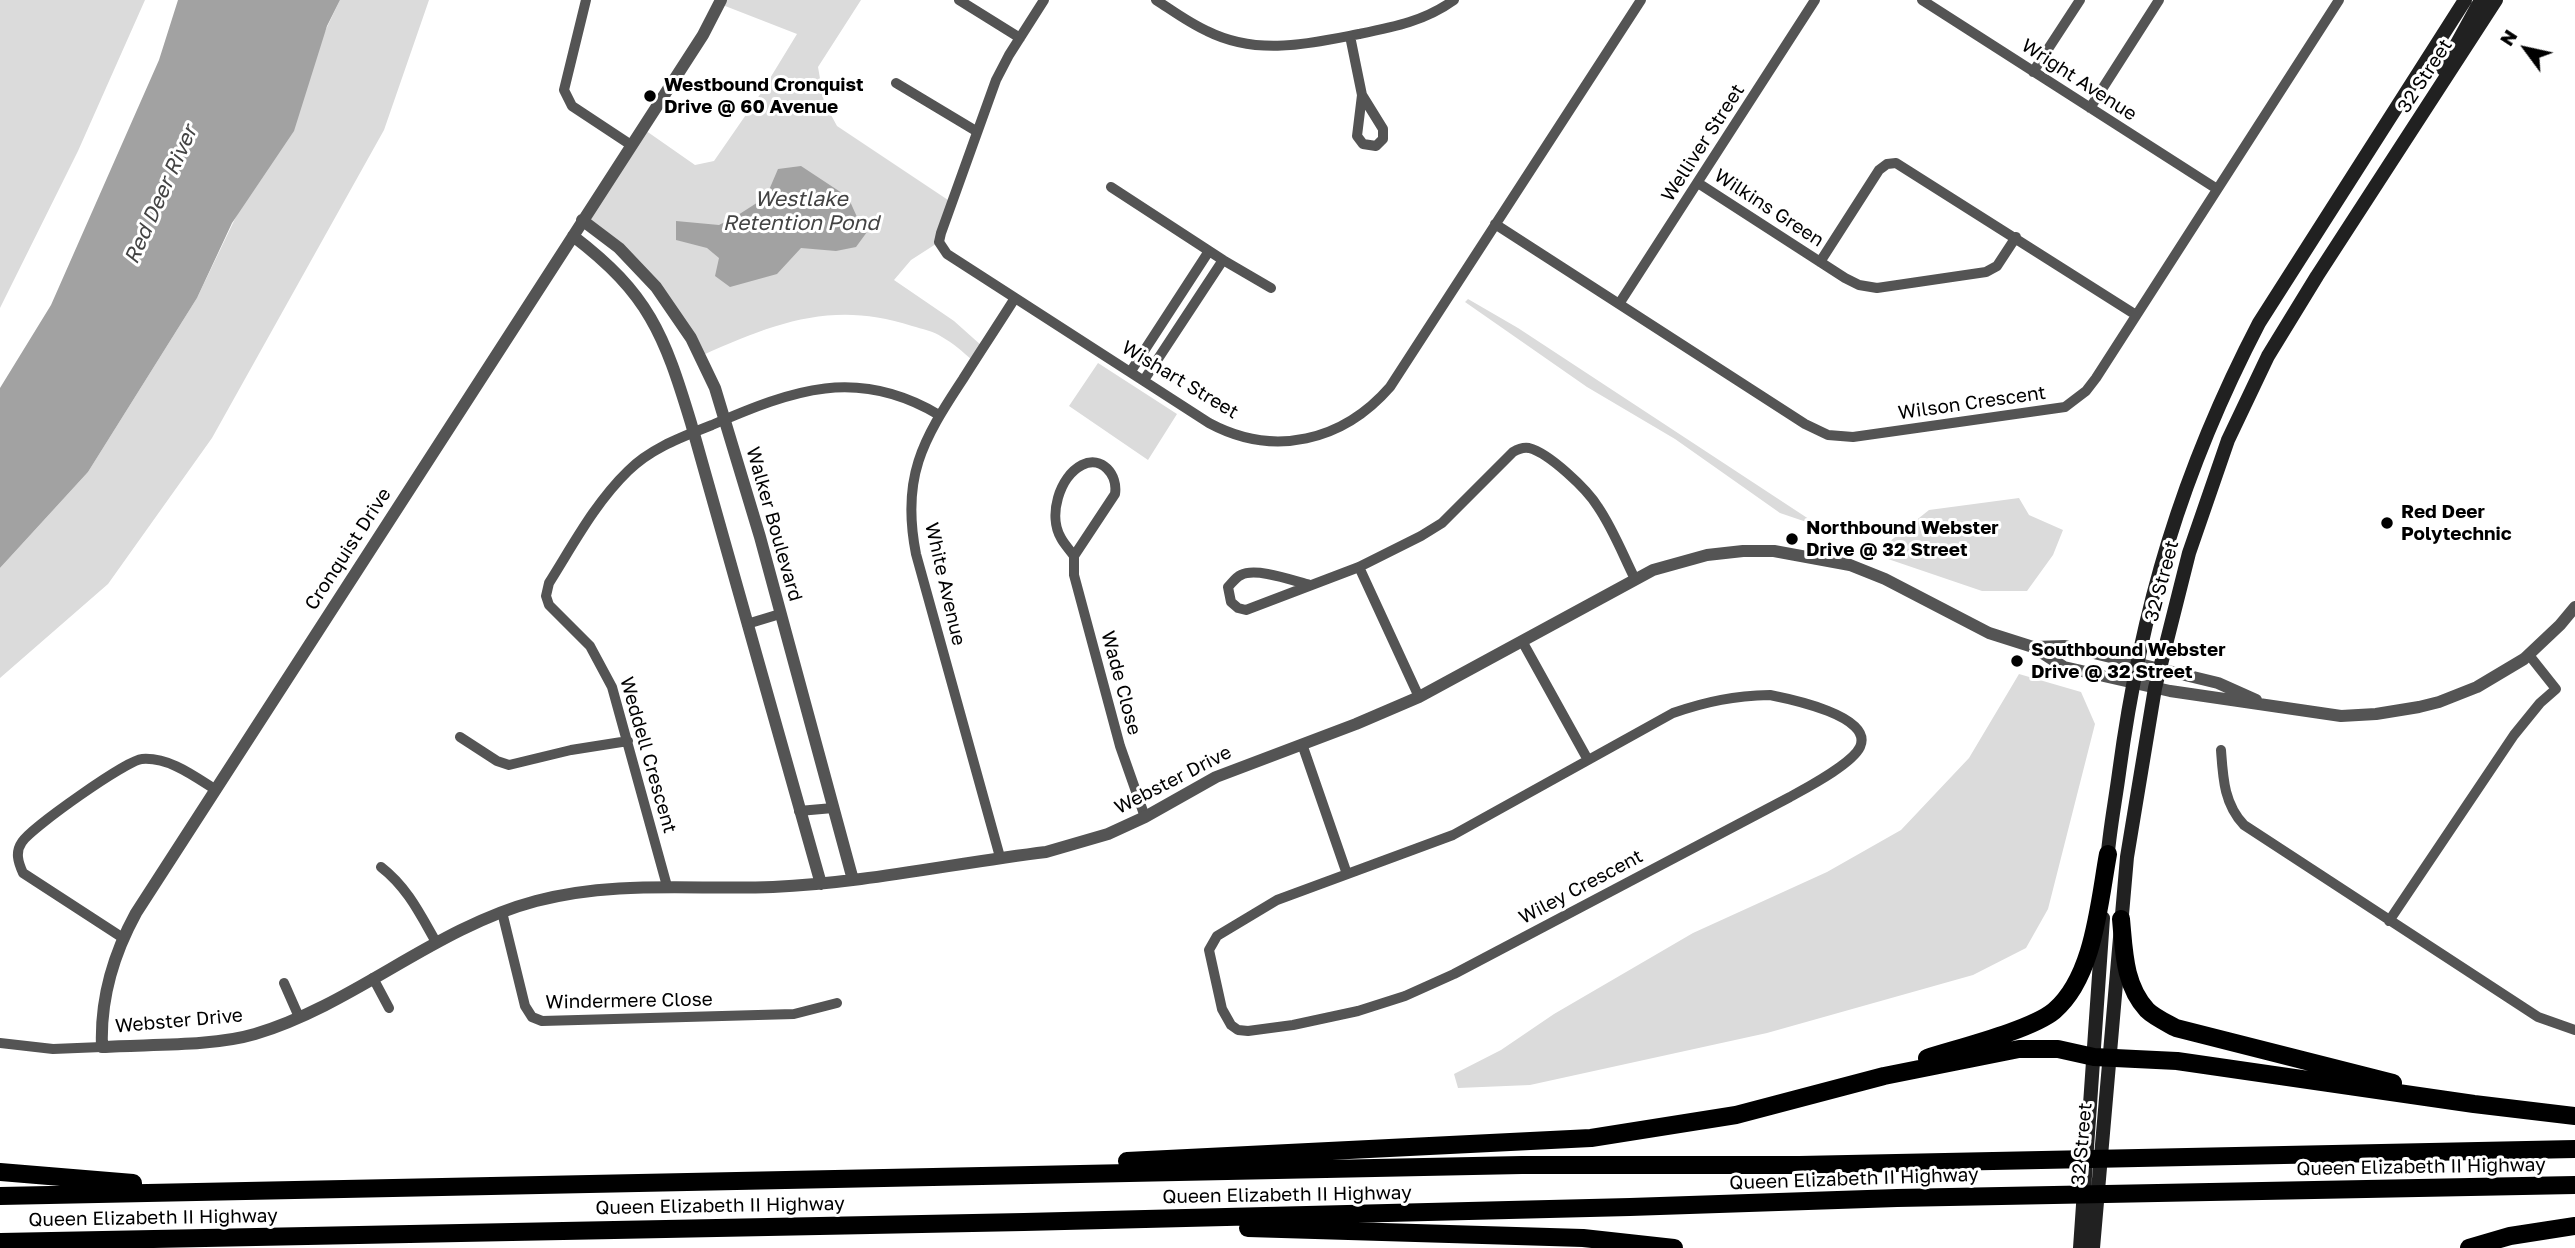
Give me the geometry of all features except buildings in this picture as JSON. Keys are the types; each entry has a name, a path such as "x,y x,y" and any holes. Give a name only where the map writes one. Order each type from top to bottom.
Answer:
{"highway":[{"path":"1857,1083 2020,1028 2054,1011 2078,980 2091,946 2108,854"},
{"path":"2121,919 2126,971 2137,993 2148,1011 2176,1028 2474,1104"},
{"path":"925,1177 1014,1166 1591,1138 1736,1115 1857,1083 2020,1049 2058,1049 2101,1057 2177,1061 2575,1116"},
{"name":"Queen Elizabeth II Highway","path":"0,1196 1522,1165 1799,1165 2575,1149"},
{"path":"0,1172 231,1191"},
{"name":"Queen Elizabeth II Highway","path":"0,1242 1024,1222 1911,1198 2575,1185"},
{"path":"1024,1222 1583,1238 1674,1248"},
{"path":"2469,1248 2510,1236 2575,1226"}],"main road":[{"name":"32 Street","path":"2080,1248 2088,1227 2103,1126 2101,1057 2108,854 2132,683 2160,562 2172,523 2200,449 2237,366 2284,281 2465,0"},
{"path":"2417,124 2451,53 2481,0"},
{"name":"32 Street","path":"2093,1248 2088,1227 2088,1118 2101,1057 2127,857 2159,669 2208,492 2248,397 2298,307 2496,0"}],"street":[{"path":"586,0 564,90 572,106 631,145"},
{"name":"Cronquist Drive","path":"102,1047 101,1026 105,994 123,937 136,913 703,35 721,0"},
{"path":"959,0 1020,38"},
{"name":"Wishart Street","path":"1044,0 996,80 939,242 947,254 1209,423 1244,437 1289,441 1334,430 1360,416 1390,387 1641,0"},
{"path":"1156,0 1203,30 1240,42 1282,47 1411,23 1454,0"},
{"name":"Welliver Street","path":"1619,304 1815,0"},
{"name":"Wright Avenue","path":"1922,0 2217,190"},
{"path":"2033,72 2080,0"},
{"path":"2090,108 2160,0"},
{"name":"Wilson Crescent","path":"1495,224 1805,425 1828,435 1844,437 2065,407 2091,385 2339,0"},
{"path":"1350,36 1362,95 1357,136 1363,144 1376,146 1383,139 1384,129 1362,95"},
{"path":"896,83 976,131"},
{"name":"Wilkins Green","path":"1820,262 1879,170 1890,163 1905,166 2136,315"},
{"name":"Wilkins Green","path":"1698,183 1852,282 1869,287 1913,284 1986,272 1997,266 2016,237"},
{"path":"1111,187 1271,288"},
{"name":"Walker Boulevard","path":"582,220 634,262 669,304 704,361 725,419 760,537 853,880"},
{"path":"573,236 623,279 654,323 674,369 821,884"},
{"path":"1131,371 1209,251"},
{"path":"1144,380 1223,260"},
{"name":"White Avenue","path":"1000,858 912,537 911,505 913,478 925,440 1016,298"},
{"name":"Weddell Crescent","path":"667,886 620,710 605,671 585,640 549,605 545,591 596,509 628,471 664,445 693,432 788,394 841,386 891,393 939,415"},
{"path":"1310,585 1249,573 1240,575 1228,587 1231,603 1246,610 1359,567 1442,523 1513,452 1521,448 1530,448 1548,459 1597,503 1635,579"},
{"name":"Wade Close","path":"1074,556 1060,537 1056,523 1056,503 1074,470 1085,463 1096,463 1107,468 1113,475 1115,494 1074,556 1074,575 1123,755 1145,817"},
{"name":"Webster Drive","path":"102,1047 252,1035 299,1017 482,919 536,901 592,890 821,884 1046,852 1080,844 1145,817 1216,776 1419,697 1635,579 1679,561 1727,552 1774,551 1850,565 1885,579 1989,633 2033,647 2064,667 2155,688 2264,704"},
{"path":"1359,567 1419,697"},
{"path":"2264,704 2341,716 2376,715 2440,702 2477,687 2529,655 2575,607"},
{"path":"747,624 779,614"},
{"path":"1522,641 1588,760"},
{"name":"Webster Drive","path":"2033,647 2065,646 2218,683 2264,704"},
{"path":"2389,921 2514,735 2540,703 2556,689 2529,655"},
{"name":"Wiley Crescent","path":"1740,695 1770,695 1798,700 1855,725 1861,732 1860,749 1835,771 1454,974 1405,996 1331,1017 1248,1031 1238,1030 1231,1025 1222,1009 1209,955 1214,940 1277,900 1347,874 1453,835 1673,713 1711,700 1740,695"},
{"path":"460,737 497,761 509,765 571,750 628,741"},
{"path":"1302,744 1347,874"},
{"path":"2221,750 2227,797 2234,814 2244,825 2538,1017 2575,1030"},
{"path":"123,937 23,873 17,859 21,843 48,818 138,760 162,760 216,790"},
{"path":"799,811 833,808"},
{"path":"382,867 407,893 436,942"},
{"name":"Windermere Close","path":"502,912 525,1006 532,1017 542,1021 794,1014 807,1013 837,1003"},
{"path":"373,978 389,1007"},
{"path":"284,983 299,1017"},
{"path":"0,1043 54,1049 102,1047"}],"shaded area":[{"path":"0,0 145,0 78,151 0,308"},
{"path":"340,0 429,0 384,130 212,438 108,584 0,678 0,568 88,472 197,298"},
{"path":"721,0 861,0 818,67 824,102 837,126 951,202 939,242 911,260 894,280 954,321 982,346 972,360 950,342 932,332 883,318 856,315 830,315 780,325 703,355 689,325 582,220 642,128 695,165 714,161 761,93 797,34 720,4"},
{"path":"1468,299 1518,328 1821,527 1780,513 1675,439 1587,387 1465,302"},
{"path":"1098,363 1177,414 1148,460 1069,406"},
{"path":"2019,498 2029,515 2063,530 2053,555 2027,591 1982,591 1888,559 1884,546 1929,510"},
{"path":"2019,674 2081,692 2095,724 2048,909 2026,948 1973,975 1767,1033 1530,1085 1458,1088 1454,1074 1501,1050 1554,1014 1693,933 1827,872 1901,830 1969,758"}],"water":[{"name":"Red Deer River","path":"178,0 340,0 327,26 294,131 232,223 197,298 88,472 0,568 0,388 51,305 159,60"},
{"name":"Westlake Retention Pond","path":"801,166 848,197 867,232 856,247 836,251 801,248 777,274 730,287 715,276 719,258 707,248 676,240 676,221 719,225 766,197 778,169"}],"place":[{"name":"Westbound Cronquist Drive @ 60 Avenue","path":"650,96"},
{"name":"Red Deer Polytechnic","path":"2387,523"},
{"name":"Northbound Webster Drive @ 32 Street","path":"1792,539"},
{"name":"Southbound Webster Drive @ 32 Street","path":"2017,661"}]}
